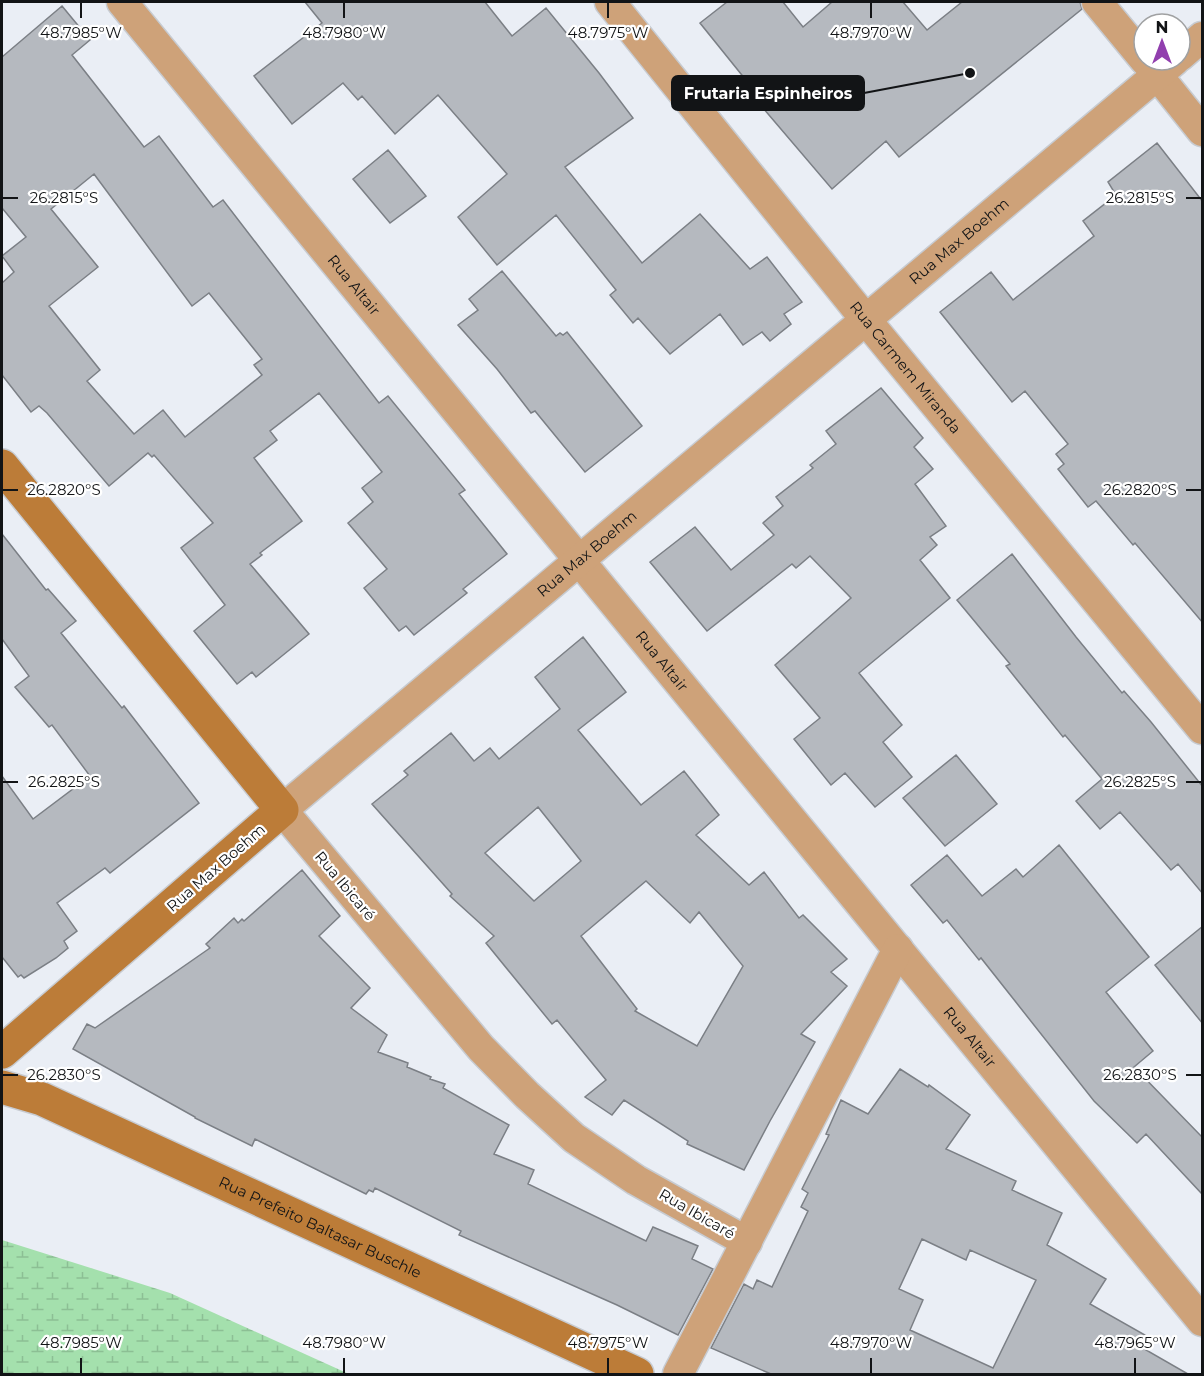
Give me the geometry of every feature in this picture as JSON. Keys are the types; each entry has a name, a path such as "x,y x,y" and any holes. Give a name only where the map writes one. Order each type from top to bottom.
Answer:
{"street":[{"name":"Rua Altair","path":"122,2 1203,1321"},
{"name":"Rua Carmem Miranda","path":"610,2 866,320 1203,729"},
{"path":"1097,2 1132,39"},
{"name":"Rua Max Boehm","path":"2,1052 282,810 866,320 1146,72"},
{"path":"1161,72 1203,131"},
{"name":"Rua Ibicaré","path":"2,466 282,810 481,1048 527,1095 583,1144 636,1180 747,1242"},
{"path":"678,1374 898,949"},
{"name":"Rua Prefeito Baltasar Buschle","path":"2,1087 42,1099 637,1374"}],"green space":[{"path":"2,1240 170,1293 349,1374 2,1374"}],"building":[{"path":"305,2 485,2 512,36 546,8 633,118 565,167 642,263 700,214 750,269 767,257 802,302 784,314 791,324 770,341 762,332 743,345 720,314 670,354 638,318 633,323 610,295 616,290 556,215 497,265 458,217 507,174 438,95 395,134 362,96 358,100 343,83 292,124 254,76 322,23"},
{"path":"727,2 783,2 803,27 832,2 903,2 927,30 962,2 1080,2 1082,9 899,157 886,141 832,189 763,108 766,105 700,23"},
{"path":"62,6 90,40 72,55 144,147 159,136 213,207 223,200 379,403 388,396 465,490 459,494 507,554 463,589 467,593 414,635 406,626 399,631 364,588 387,569 348,523 373,502 362,488 382,472 319,393 270,431 277,440 254,458 302,521 260,553 262,555 250,564 309,634 256,677 252,672 237,684 194,631 225,605 181,548 213,523 154,455 152,457 148,453 109,486 47,413 39,406 31,412 2,375 2,283 14,272 2,256 26,237 2,208 2,57","holes":["94,174 192,306 209,293 262,359 254,365 262,375 185,437 163,410 134,434 87,381 100,370 49,306 98,267 51,209"]},
{"path":"1157,143 1203,202 1203,623 1096,501 1088,507 1058,469 1064,464 1056,454 1068,444 1025,391 1012,402 940,312 991,272 1013,300 1094,236 1083,221 1116,195 1108,182"},
{"path":"388,150 426,196 390,223 353,179"},
{"path":"502,271 556,336 567,332 642,426 585,472 535,411 531,413 497,369 458,325 478,310 469,299"},
{"path":"881,388 923,438 914,447 933,469 915,484 946,526 930,537 937,545 920,560 950,598 859,673 902,725 883,742 912,777 875,807 845,773 831,785 794,739 820,718 775,665 851,598 810,556 796,568 792,564 707,631 650,562 695,527 731,570 774,535 763,523 783,506 776,497 813,468 810,465 836,444 826,431"},
{"path":"2,534 46,590 48,589 76,621 61,633 122,708 124,706 199,803 110,873 105,868 57,903 77,931 64,941 68,948 24,978 21,975 18,977 2,957 2,776 33,819 90,776 52,725 49,727 15,687 29,676 2,639"},
{"path":"1012,554 1076,637 1122,693 1124,691 1151,722 1203,787 1203,894 1178,864 1171,870 1120,812 1100,829 1076,801 1102,779 1065,735 1063,737 1006,666 1010,664 957,600"},
{"path":"583,637 626,692 578,730 641,805 684,771 719,815 696,835 749,885 764,872 799,918 803,915 847,959 831,972 847,986 801,1034 815,1042 744,1170 687,1144 688,1141 624,1100 612,1115 585,1097 606,1080 557,1020 552,1024 486,943 494,936 450,896 452,894 372,804 408,775 404,771 451,733 474,761 490,748 499,759 560,709 535,677","holes":["538,807 581,861 534,901 485,853","646,881 690,923 699,912 743,966 697,1046 635,1011 637,1009 581,936"]},
{"path":"956,755 997,804 945,846 903,798"},
{"path":"1059,845 1149,957 1106,992 1153,1051 1134,1067 1203,1138 1203,1195 1146,1134 1137,1143 1094,1101 981,958 979,960 947,920 943,923 911,885 947,855 982,896 1016,869 1023,877"},
{"path":"302,870 340,916 319,936 370,988 351,1008 387,1035 378,1052 408,1063 407,1067 445,1084 443,1088 509,1125 494,1154 534,1170 528,1184 646,1241 653,1227 698,1246 692,1259 713,1269 678,1335 617,1305 459,1235 461,1231 375,1188 373,1192 369,1190 366,1194 255,1139 252,1146 195,1118 73,1049 87,1024 95,1028 210,948 206,944 234,918 238,923 242,919 244,921"},
{"path":"1203,926 1203,1024 1155,965"},
{"path":"900,1069 928,1087 929,1085 970,1115 946,1149 1016,1181 1012,1190 1062,1213 1047,1245 1106,1279 1090,1304 1152,1339 1146,1350 1188,1374 771,1374 711,1348 744,1284 753,1289 757,1280 772,1287 808,1211 801,1207 808,1193 802,1189 829,1135 826,1134 841,1100 868,1114","holes":["922,1239 966,1260 970,1250 1036,1280 993,1368 910,1330 923,1300 899,1289"]}],"place":[{"name":"Frutaria Espinheiros","path":"970,73"}]}
